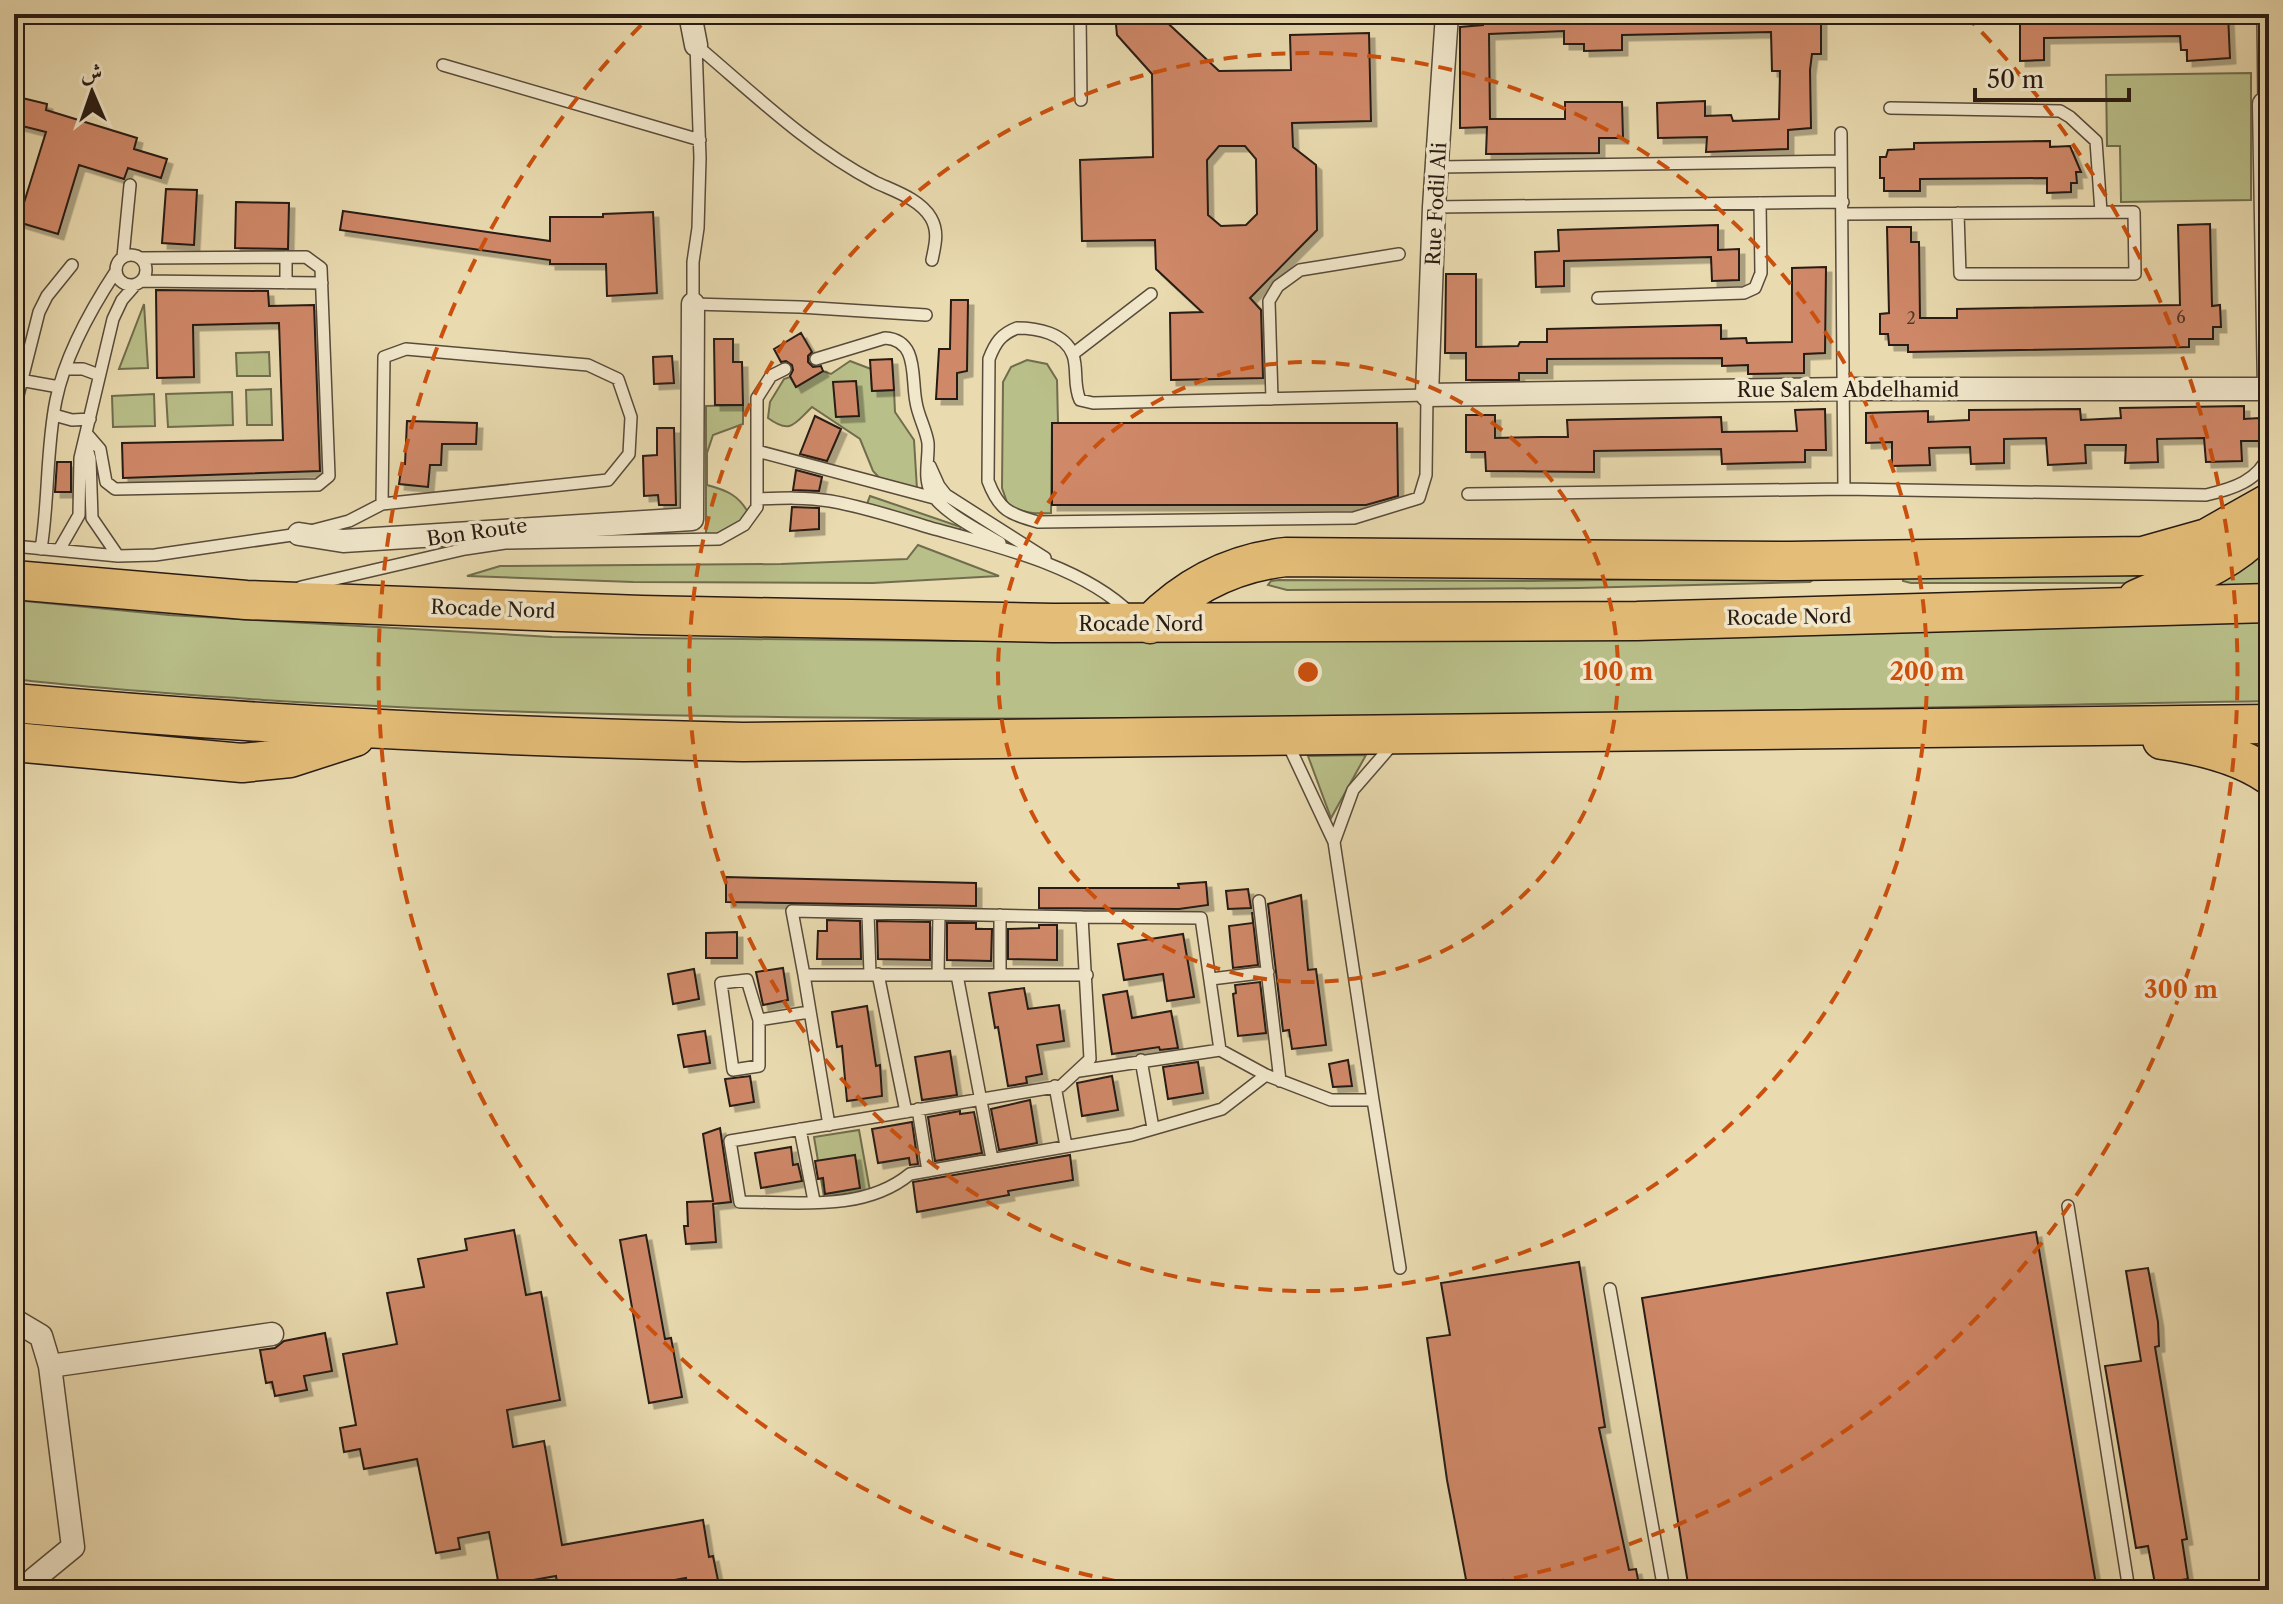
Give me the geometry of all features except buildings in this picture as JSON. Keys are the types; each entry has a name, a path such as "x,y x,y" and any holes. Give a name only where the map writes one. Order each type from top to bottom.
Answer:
{"highway":[{"path":"1145,624 1181,596 1218,574 1263,560 1286,557 1790,561 2143,556 2207,538 2269,503"},
{"path":"2118,608 2169,584 2196,576 2238,550 2269,518"},
{"path":"1790,561 1830,573 2035,611"},
{"name":"Rocade Nord","path":"14,580 246,600 641,615 1145,624 1637,621 2269,603"},
{"path":"14,703 257,724 495,736 743,742 2269,724"},
{"path":"1984,726 2185,744 2245,762 2269,775"},
{"path":"14,742 242,763 290,758 376,730"}],"street":[{"path":"690,14 696,45"},
{"name":"Rue Fodil Ali","path":"1427,395 1434,207 1447,14"},
{"path":"2266,104 2269,389"},
{"path":"299,534 343,541 692,519 693,304"},
{"name":"Rue Salem Abdelhamid","path":"1427,395 1845,389 2269,389"},
{"path":"14,1320 41,1336 50,1366 73,1547 34,1579 30,1590"},
{"path":"50,1366 272,1334"}],"lane":[{"path":"1080,14 1081,100"},
{"path":"2263,14 2266,104"},
{"path":"696,45 700,140 693,304 926,315"},
{"path":"696,45 809,143 919,204 931,219 936,236 932,260"},
{"path":"443,65 700,140"},
{"path":"1890,108 2060,111 2096,141 2101,212"},
{"path":"1841,133 1844,489"},
{"path":"1438,167 1841,161"},
{"path":"123,257 130,185"},
{"path":"1434,207 1760,203 1958,213 2134,212 2135,274 1960,274 1958,213"},
{"path":"1598,298 1744,293 1755,288 1761,273 1760,203"},
{"path":"41,549 59,387 97,302 116,271 117,263 133,254 142,258 286,257 312,259 321,268 330,471 323,484 115,489 106,482 100,449 86,438"},
{"path":"1272,399 1269,301 1278,286 1300,270 1399,254"},
{"path":"286,257 286,283"},
{"path":"59,550 79,515 80,458 117,309 147,273 142,258"},
{"path":"14,411 39,312 47,296 72,265"},
{"path":"116,271 123,283 322,283"},
{"path":"1073,354 1151,294"},
{"path":"1017,328 1034,328 1062,341 1073,354 1075,390 1080,400 1093,403 1427,395 1426,475 1419,498 1354,518 1038,522 1015,516 996,500 988,481 989,359 1004,333 1017,328"},
{"path":"816,359 885,338 901,343 911,356 916,405 927,441 928,484 934,498"},
{"path":"14,546 118,556 155,555 299,534 349,521 382,504 608,480 629,454 631,417 618,379 588,365 406,349 384,357 382,504"},
{"path":"66,369 83,369 99,375"},
{"path":"785,369 771,376 757,398 757,499 786,497 832,501 1014,551 1076,577"},
{"path":"20,380 59,387"},
{"path":"54,415 72,420 90,419"},
{"path":"86,438 90,459 92,518 118,556"},
{"path":"757,451 934,498 962,520 1014,551"},
{"path":"928,454 933,476 946,495 1107,594 1145,624"},
{"path":"1468,494 1844,489 2206,495 2233,489 2255,475 2269,454"},
{"name":"Bon Route","path":"246,600 478,547 541,542 719,539 749,520 757,507 757,499"},
{"path":"1334,842 1353,790 1400,735"},
{"path":"1285,737 1334,842 1400,1268"},
{"path":"1259,901 1280,1081"},
{"path":"829,1125 792,911 1201,918 1220,1050"},
{"path":"868,913 874,974 928,1171"},
{"path":"938,975 939,914"},
{"path":"1000,915 1000,975"},
{"path":"1082,917 1090,1059 1079,1071 1061,1086 730,1141 740,1202 851,1201 895,1187 910,1174 1153,1128 1222,1109 1266,1075"},
{"path":"1211,979 1268,972"},
{"path":"804,975 1087,975"},
{"path":"957,975 992,1159"},
{"path":"747,980 759,1020 759,1066 733,1070 721,983 747,980"},
{"path":"759,1020 809,1012"},
{"path":"1079,1071 1220,1050 1266,1075 1331,1100 1373,1100"},
{"path":"1141,1060 1153,1128"},
{"path":"1055,1086 1066,1146"},
{"path":"800,1129 814,1201"},
{"path":"2068,1206 2129,1590"},
{"path":"1610,1289 1664,1590"}],"green space":[{"path":"2251,73 2251,200 2121,202 2120,146 2107,146 2106,75"},
{"path":"144,304 148,368 119,369"},
{"path":"269,352 270,376 237,376 236,353"},
{"path":"1027,360 1047,364 1057,380 1058,423 1052,423 1051,513 1029,512 1008,505 1002,488 1003,382 1011,367"},
{"path":"850,361 871,369 872,391 894,390 895,412 914,440 917,489 885,484 873,471 860,439 812,407 797,422 788,426 768,418 770,402 784,379 790,377 796,387 823,371 831,374"},
{"path":"271,389 272,425 247,425 246,390"},
{"path":"232,392 233,425 168,427 166,394"},
{"path":"154,394 155,426 113,427 112,396"},
{"path":"743,405 743,424 713,435 707,453 707,485 731,494 749,514 737,530 706,539 706,406"},
{"path":"870,496 961,527 958,535 867,504"},
{"path":"2269,537 2269,587 2192,587"},
{"path":"918,545 999,576 873,583 633,582 467,576 500,566 781,564 907,559"},
{"path":"2126,565 2156,577 2125,583 1911,583 1903,581 1902,567"},
{"path":"1814,579 1810,582 1579,588 1287,590 1268,585 1271,581 1279,580 1532,581"},
{"path":"14,600 169,615 552,637 950,641 1645,635 2269,622 2269,701 1240,718 738,717 421,708 200,696 14,679"},
{"path":"1366,755 1331,818 1308,756"},
{"path":"859,1130 870,1191 824,1197 814,1137"}]}
